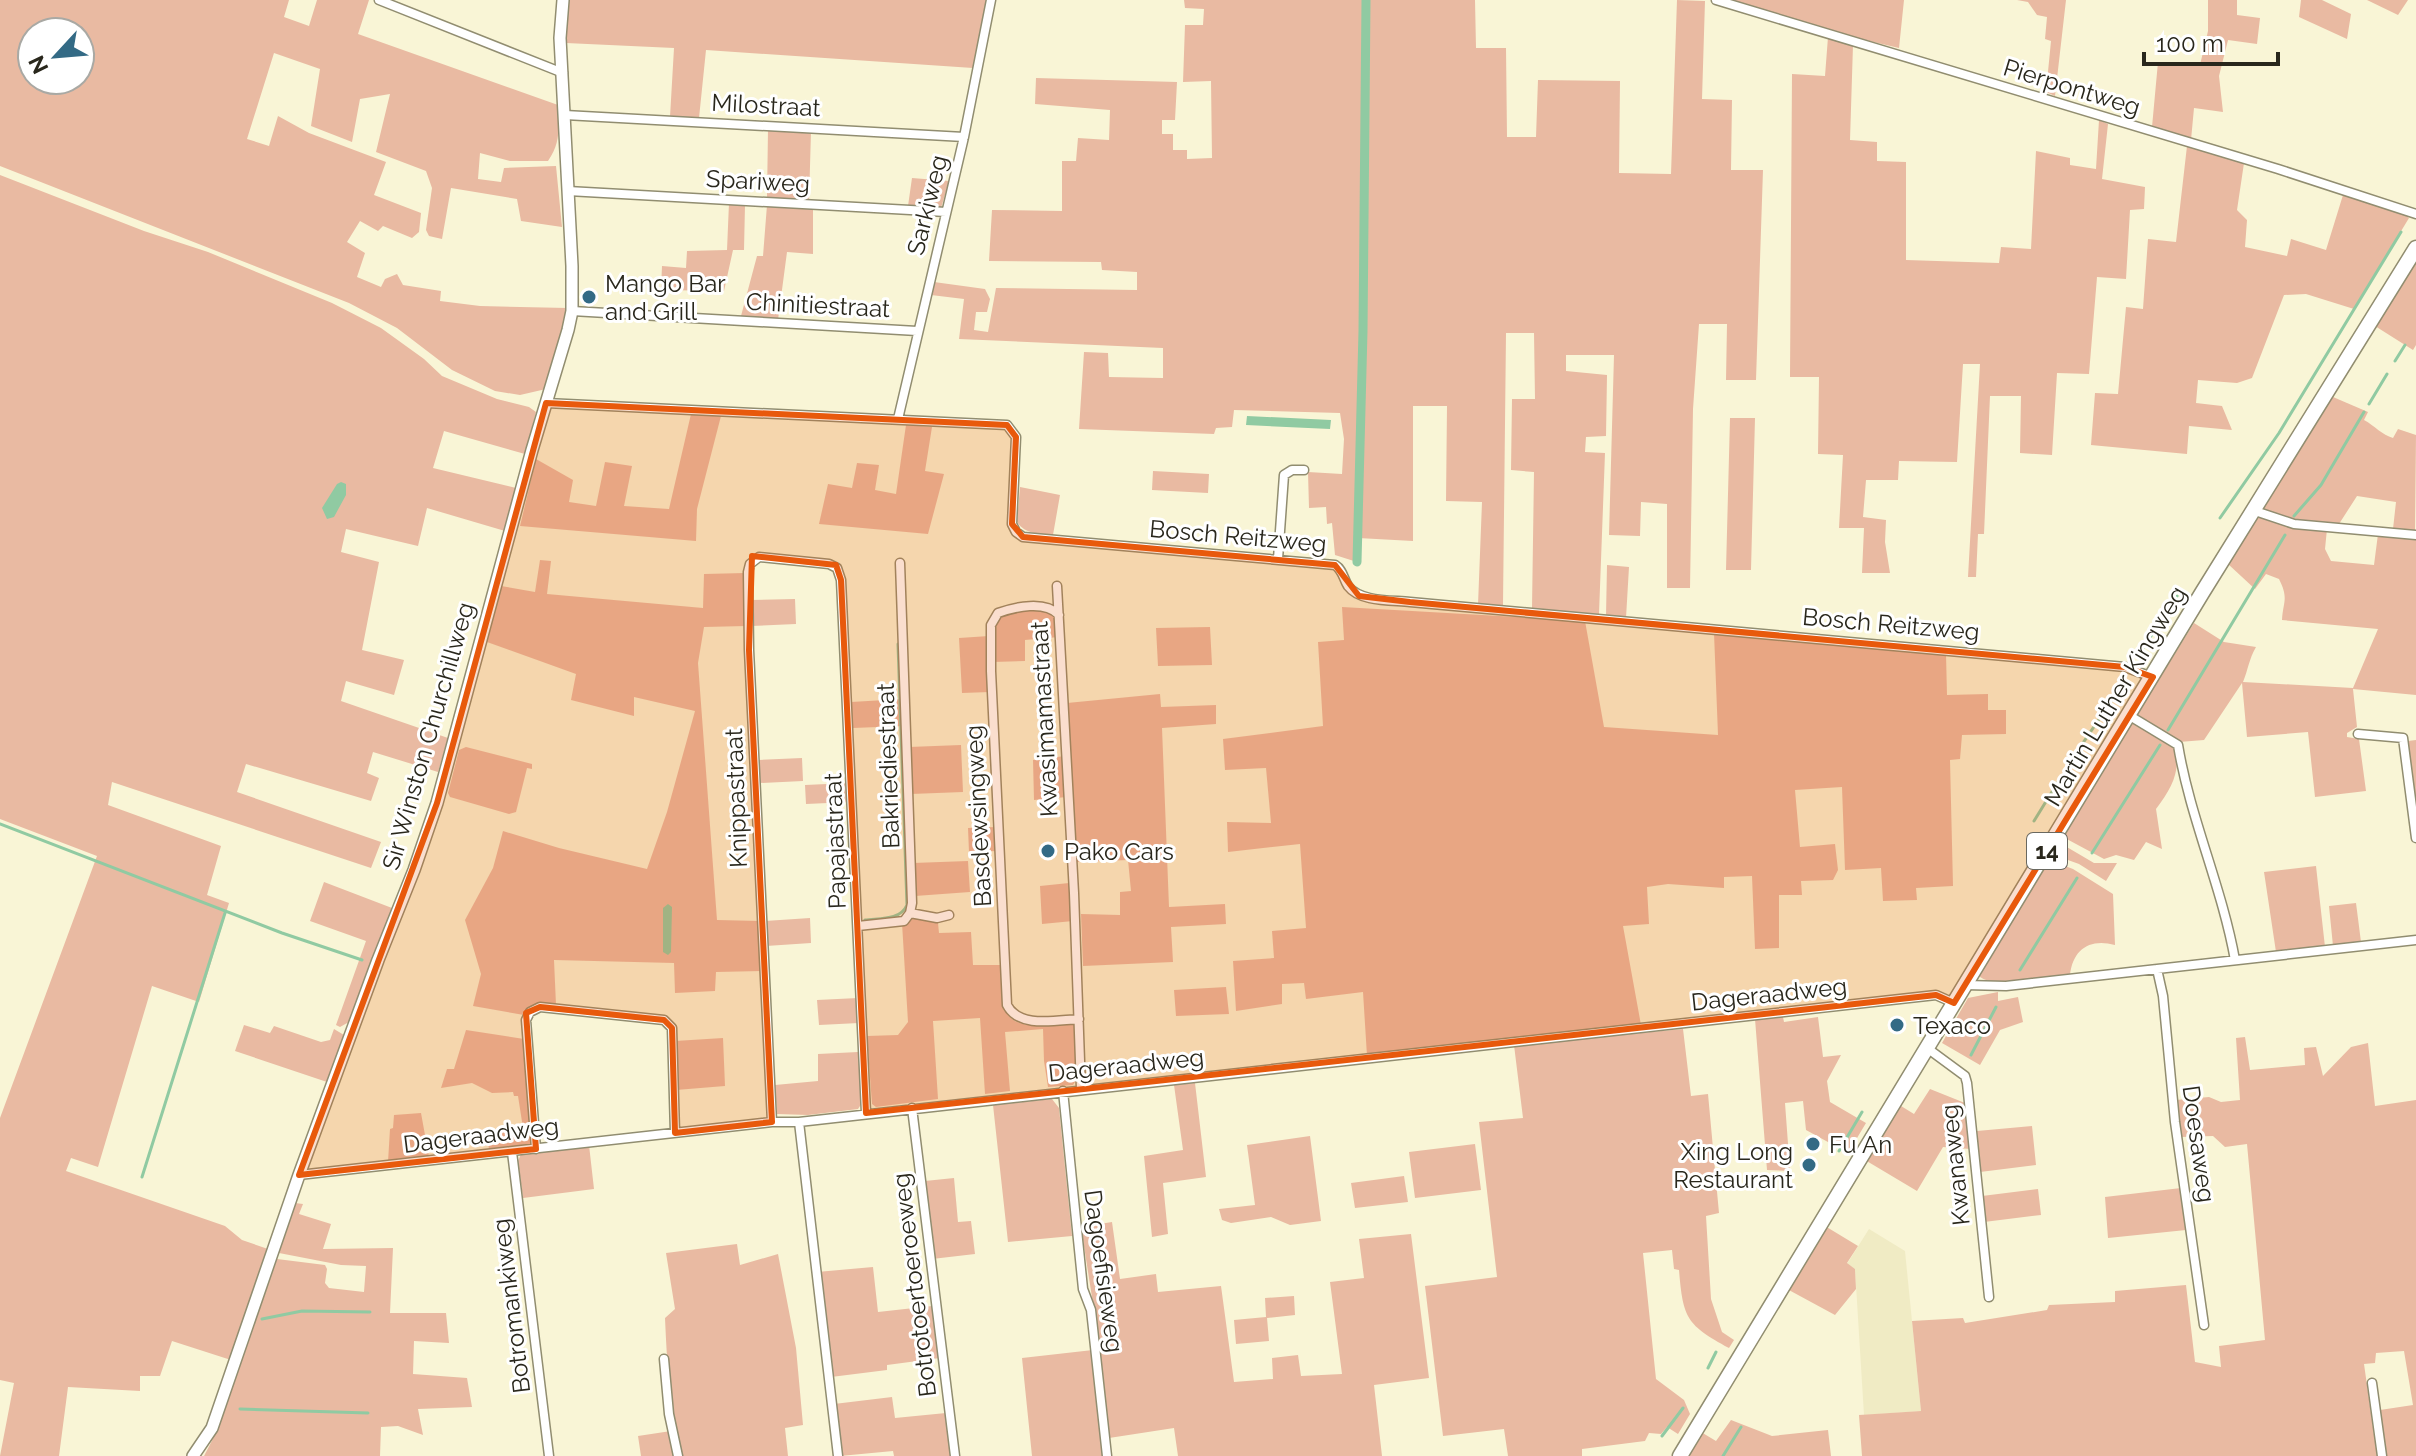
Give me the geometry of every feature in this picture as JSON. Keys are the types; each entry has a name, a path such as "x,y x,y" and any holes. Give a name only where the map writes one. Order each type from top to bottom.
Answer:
{"main road":[{"name":"Martin Luther Kingweg","path":"1680,1456 2416,248"}],"street":[{"path":"379,0 563,73"},
{"name":"Sir Winston Churchillweg","path":"193,1456 212,1428 299,1175 437,803 572,311 560,38 563,0"},
{"name":"Sarkiweg","path":"898,419 964,137 991,0"},
{"name":"Pierpontweg","path":"1716,0 2278,169 2416,214"},
{"name":"Milostraat","path":"565,115 964,137"},
{"name":"Spariweg","path":"568,191 946,212"},
{"name":"Chinitiestraat","path":"572,311 917,331"},
{"name":"Bosch Reitzweg","path":"546,403 1007,425 1013,431 1016,451 1012,524 1023,537 1335,565 1359,596 1372,598 2125,667 2153,677"},
{"path":"1278,559 1284,475 1292,470 1304,470"},
{"path":"2255,511 2294,524 2416,535"},
{"name":"Knippastraat","path":"772,1122 749,650 748,572 752,562 759,557 829,564 837,568"},
{"name":"Bakriediestraat","path":"900,563 910,913"},
{"name":"Papajastraat","path":"837,568 841,580 866,1113"},
{"name":"Kwasimamastraat","path":"1057,586 1081,1089"},
{"name":"Basdewsingweg","path":"1059,615 1045,607 1015,608 998,613 991,625 1007,1005 1017,1018 1026,1020 1079,1019"},
{"path":"2130,716 2178,745 2182,773 2215,880 2235,960"},
{"path":"2358,734 2403,738 2416,838"},
{"path":"858,926 904,921 910,913 937,918 949,915"},
{"path":"1965,985 2006,986 2416,940"},
{"name":"Doesaweg","path":"2157,969 2163,996 2175,1122 2204,1325"},
{"name":"Dageraadweg","path":"299,1175 1936,995 1954,1003"},
{"path":"536,1149 526,1020 530,1012 540,1007 664,1020 672,1028 675,1133"},
{"name":"Kwanaweg","path":"1927,1048 1965,1076 1967,1083 1989,1297"},
{"name":"Dagoefisieweg","path":"1063,1091 1074,1218 1083,1289 1091,1310 1107,1456"},
{"name":"Botrotoertoeroeweg","path":"912,1108 955,1456"},
{"path":"799,1122 838,1456"},
{"name":"Botromankiweg","path":"512,1152 549,1456"},
{"path":"664,1359 669,1414 678,1456"},
{"path":"2372,1383 2382,1456"}],"highlighted area":[{"path":"546,403 1007,425 1016,437 1012,524 1023,537 1335,565 1359,596 2125,667 2153,677 1954,1003 1936,995 866,1113 841,580 836,565 752,556 749,650 772,1122 675,1133 672,1028 664,1020 540,1007 526,1013 536,1149 299,1175 437,803"}],"shaded area":[{"path":"0,0 289,0 284,17 309,26 317,0 369,0 358,34 558,105 557,141 548,161 510,161 480,153 478,179 501,182 504,168 556,166 562,227 521,221 517,199 451,188 442,239 429,236 426,230 432,188 426,171 376,152 390,94 360,99 352,142 311,126 320,69 274,53 247,139 269,146 278,116 309,133 386,162 374,195 421,213 419,232 412,238 383,226 378,231 360,221 347,242 365,253 357,277 381,287 385,279 397,274 403,285 441,291 440,301 480,306 568,308 546,389 520,395 495,391 452,370 397,328 349,303 0,166"},
{"path":"569,0 986,0 973,68 706,50 699,118 670,117 674,48 566,43"},
{"path":"1184,0 1475,0 1476,48 1506,48 1507,137 1536,137 1538,80 1620,81 1619,173 1671,174 1677,0 1705,1 1702,99 1732,100 1731,170 1763,170 1756,380 1726,380 1727,324 1699,324 1693,409 1690,588 1667,588 1667,504 1641,502 1640,536 1609,535 1614,355 1566,355 1566,371 1607,375 1606,436 1586,437 1585,452 1605,453 1599,614 1532,609 1534,472 1511,470 1512,399 1535,399 1534,333 1506,333 1503,605 1478,605 1482,502 1446,501 1447,406 1413,406 1413,541 1358,538 1357,562 1335,555 1332,523 1327,524 1326,507 1309,508 1308,472 1342,474 1344,439 1340,413 1234,410 1232,427 1216,428 1214,434 1079,429 1084,352 1108,353 1109,377 1163,378 1163,348 959,339 964,299 931,295 934,282 985,289 990,299 987,312 976,312 974,330 988,332 996,288 1137,290 1137,272 1102,270 1101,262 989,261 992,210 1062,211 1062,161 1076,161 1078,138 1109,140 1110,110 1035,104 1036,78 1177,82 1175,120 1162,120 1162,134 1173,134 1173,150 1187,150 1187,159 1212,158 1211,81 1183,82 1185,25 1203,25 1204,9 1185,8"},
{"path":"1730,0 1904,0 1899,48 1840,34"},
{"path":"2017,0 2066,0 2055,96 2046,92 2051,41 2045,39 2047,17 2037,15 2028,2"},
{"path":"2208,0 2237,0 2237,15 2260,18 2257,44 2228,40 2219,76 2223,112 2194,108 2191,140 2152,127 2158,62 2200,65 2208,31"},
{"path":"2301,0 2322,0 2351,14 2347,39 2299,17"},
{"path":"2367,0 2408,0 2398,15"},
{"path":"1828,37 1853,45 1850,140 1877,142 1877,161 1906,162 1906,260 1999,263 2001,247 2031,249 2036,151 2070,158 2070,165 2096,169 2099,120 2108,124 2102,179 2145,187 2144,209 2130,210 2126,279 2097,277 2089,374 2057,373 2052,455 2020,453 2021,396 1990,396 1984,534 1978,534 1976,577 1968,577 1980,364 1963,364 1957,462 1899,461 1898,480 1866,480 1863,517 1886,520 1885,542 1890,573 1862,573 1864,528 1839,528 1843,455 1818,454 1819,377 1790,377 1792,74 1825,76"},
{"path":"768,129 811,131 809,201 767,198"},
{"path":"2187,146 2244,163 2237,210 2247,220 2245,247 2287,256 2291,239 2326,250 2343,195 2409,218 2354,309 2306,294 2284,295 2252,378 2237,383 2198,380 2196,403 2222,406 2232,430 2189,426 2187,454 2091,445 2095,393 2118,394 2126,307 2143,309 2148,239 2176,242"},
{"path":"0,175 144,231 208,252 332,303 381,328 442,376 536,412 525,454 444,431 433,468 516,488 505,531 427,508 418,546 346,529 341,552 379,562 362,650 404,660 394,695 346,681 341,701 448,738 438,772 373,752 367,773 379,778 371,801 246,764 237,792 381,842 371,868 112,782 108,805 221,846 207,895 229,903 199,1002 152,986 98,1167 71,1158 66,1171 225,1226 242,1240 268,1249 231,1360 172,1341 160,1376 140,1376 140,1391 68,1387 59,1456 0,1456 14,1383 0,1380 0,1118 97,856 0,819"},
{"path":"912,178 949,181 941,208 908,206"},
{"path":"729,203 745,205 744,250 733,250 724,291 661,290 662,266 686,268 687,251 727,250"},
{"path":"767,205 813,208 813,254 787,252 778,320 741,316 757,256 763,256"},
{"path":"2416,259 2416,345 2413,350 2375,326"},
{"path":"2333,397 2368,412 2364,420 2389,437 2393,438 2398,429 2416,435 2415,531 2393,529 2396,502 2357,496 2339,524 2290,520 2263,509"},
{"path":"691,414 721,416 697,509 696,541 520,526 536,459 573,480 569,502 596,506 605,462 632,466 624,506 669,509"},
{"path":"1247,416 1331,420 1330,429 1246,425"},
{"path":"1730,418 1755,418 1751,570 1726,570"},
{"path":"906,425 932,427 925,471 944,474 928,534 819,524 828,484 852,488 857,463 879,465 875,490 896,494"},
{"path":"1153,471 1209,474 1208,493 1152,490"},
{"path":"341,482 346,484 346,495 334,517 327,519 322,508"},
{"path":"1020,487 1060,495 1053,535 1028,531 1017,522"},
{"path":"2259,516 2284,525 2327,529 2325,549 2331,561 2374,565 2378,534 2416,538 2416,695 2353,689 2357,727 2347,733 2347,737 2359,739 2366,791 2315,797 2308,732 2247,737 2242,683 2204,740 2179,742 2136,716 2194,623 2224,642 2256,647 2243,682 2353,688 2378,629 2282,620 2285,596 2279,579 2266,574 2255,589 2228,564"},
{"path":"540,560 551,561 547,594 703,608 704,574 745,573 746,626 704,627 698,663 717,920 760,921 762,971 716,972 715,991 675,993 674,963 554,960 556,1005 529,1009 524,1015 473,1006 481,974 465,920 493,868 503,831 647,869 667,812 695,711 634,697 634,716 571,700 576,674 487,642 501,586 535,592"},
{"path":"1607,565 1629,567 1626,618 1606,616"},
{"path":"795,599 796,624 751,626 750,600"},
{"path":"1342,607 1585,621 1604,727 1718,735 1714,633 1946,654 1947,695 1988,694 1988,710 2006,710 2006,734 1962,735 1960,759 1950,760 1953,886 1916,888 1917,900 1883,901 1881,868 1845,870 1842,787 1795,790 1800,847 1835,844 1838,870 1833,880 1801,881 1802,895 1779,895 1779,948 1755,949 1752,876 1724,877 1724,888 1668,884 1647,887 1649,924 1623,926 1641,1025 1367,1056 1363,992 1306,999 1304,983 1282,984 1282,1004 1236,1011 1233,961 1274,958 1272,931 1306,928 1300,844 1228,852 1227,822 1271,823 1266,768 1225,770 1223,739 1323,726 1318,642 1344,640"},
{"path":"1037,609 1055,614 1059,637 1025,640 1025,661 992,662 997,620 1010,613"},
{"path":"1210,627 1212,665 1158,666 1156,628"},
{"path":"989,636 990,692 962,693 959,638"},
{"path":"1160,694 1161,707 1216,705 1216,724 1162,728 1169,907 1225,904 1226,924 1171,927 1173,962 1083,966 1081,914 1120,915 1120,892 1131,891 1128,860 1077,862 1067,703"},
{"path":"902,699 903,726 853,728 851,702"},
{"path":"2133,722 2177,750 2173,781 2156,809 2162,849 2146,842 2134,860 2116,855 2104,859 2063,837"},
{"path":"2416,740 2416,799 2415,799 2408,741"},
{"path":"961,745 963,792 911,794 909,747"},
{"path":"466,747 532,764 532,769 527,768 516,812 509,814 450,797 448,793 459,750"},
{"path":"1065,756 1067,797 1034,800 1033,760"},
{"path":"802,758 803,781 760,783 759,760"},
{"path":"849,783 850,802 806,804 805,785"},
{"path":"996,827 997,851 969,852 968,828"},
{"path":"2060,843 2094,863 2117,863 2106,881 2079,864 2054,855"},
{"path":"2049,860 2073,869 2113,894 2115,945 2098,943 2084,948 2075,958 2070,975 2009,983 1986,980 1978,975"},
{"path":"968,861 970,892 915,896 913,863"},
{"path":"2316,866 2325,947 2276,952 2264,872"},
{"path":"324,882 392,908 349,1022 340,1027 336,1025 366,941 310,921"},
{"path":"1069,883 1073,921 1042,924 1040,886"},
{"path":"2356,903 2361,942 2333,946 2329,906"},
{"path":"668,904 672,907 671,952 668,955 663,952 663,908"},
{"path":"915,915 938,923 939,933 971,932 973,965 1002,965 1003,1000 1010,1017 1017,1022 1027,1025 1074,1025 1077,1079 1073,1085 1048,1087 1043,1029 1005,1032 1010,1091 985,1094 980,1018 933,1021 938,1099 876,1107 872,1104 867,1036 898,1035 908,1022 902,923"},
{"path":"810,918 811,943 766,946 765,921"},
{"path":"1226,987 1229,1014 1176,1016 1174,990"},
{"path":"1998,992 1998,1001 2018,997 2023,1022 2000,1030 1980,1065 1942,1043 1968,998"},
{"path":"858,998 859,1023 819,1025 817,1000"},
{"path":"1783,1017 1784,1022 1818,1017 1823,1057 1841,1055 1827,1081 1830,1102 1866,1123 1848,1153 1806,1130 1803,1101 1785,1103 1790,1171 1767,1170 1755,1019"},
{"path":"244,1025 270,1033 274,1026 321,1042 330,1040 334,1029 344,1035 327,1082 235,1051"},
{"path":"1683,1029 1691,1096 1708,1094 1719,1213 1706,1216 1711,1299 1722,1332 1734,1340 1729,1348 1704,1333 1690,1319 1683,1300 1679,1270 1674,1269 1672,1250 1643,1253 1656,1379 1684,1400 1690,1414 1678,1434 1667,1427 1661,1434 1649,1433 1645,1441 1582,1449 1582,1456 1508,1456 1504,1429 1443,1436 1425,1286 1497,1277 1479,1122 1523,1118 1514,1045"},
{"path":"466,1030 524,1039 533,1140 529,1146 489,1150 487,1132 523,1128 518,1096 514,1096 513,1092 492,1093 472,1083 441,1088 447,1069 454,1069"},
{"path":"2245,1037 2250,1070 2305,1065 2304,1048 2316,1047 2323,1076 2351,1047 2368,1043 2375,1106 2416,1100 2416,1456 2386,1456 2380,1410 2413,1405 2404,1351 2376,1353 2375,1363 2364,1364 2377,1456 1862,1456 1859,1415 1921,1411 1912,1321 1963,1318 1965,1323 2047,1310 2049,1305 2115,1302 2115,1291 2186,1285 2195,1362 2221,1367 2219,1346 2265,1340 2247,1144 2225,1147 2213,1136 2181,1137 2176,1100 2209,1097 2221,1102 2240,1100 2236,1038"},
{"path":"723,1038 725,1086 676,1090 675,1041"},
{"path":"858,1052 862,1103 858,1109 808,1115 777,1114 775,1085 818,1081 818,1054"},
{"path":"1195,1083 1206,1177 1163,1183 1168,1234 1152,1237 1144,1156 1183,1150 1174,1085"},
{"path":"1930,1089 1965,1103 1971,1149 1943,1147 1917,1191 1865,1160 1901,1106 1914,1114"},
{"path":"1052,1099 1059,1108 1072,1236 1008,1242 993,1105"},
{"path":"421,1113 429,1157 388,1162 394,1115"},
{"path":"2032,1126 2036,1165 1980,1172 1977,1131"},
{"path":"1310,1136 1321,1221 1290,1225 1271,1217 1231,1223 1222,1220 1219,1209 1255,1205 1247,1145"},
{"path":"1475,1144 1481,1190 1415,1198 1409,1152"},
{"path":"589,1145 594,1189 523,1198 518,1161 521,1154"},
{"path":"1404,1176 1408,1202 1355,1208 1351,1183"},
{"path":"954,1178 958,1222 971,1221 975,1254 932,1259 925,1181"},
{"path":"2181,1188 2186,1230 2108,1238 2105,1197"},
{"path":"2038,1189 2041,1215 1984,1222 1982,1196"},
{"path":"295,1203 303,1204 299,1214 331,1224 323,1249 393,1248 390,1313 446,1313 449,1343 414,1341 413,1374 467,1378 472,1407 418,1409 423,1435 398,1426 381,1427 380,1456 204,1456 218,1429 277,1259 325,1265 325,1283 329,1288 364,1292 366,1266 341,1265 279,1253"},
{"path":"1112,1222 1120,1279 1156,1274 1158,1292 1221,1286 1234,1382 1273,1379 1272,1358 1298,1355 1301,1376 1342,1374 1330,1282 1364,1278 1359,1239 1411,1234 1429,1378 1374,1385 1382,1456 1178,1456 1174,1428 1109,1438 1081,1227"},
{"path":"1825,1226 1858,1246 1847,1263 1855,1269 1856,1289 1835,1315 1787,1289"},
{"path":"1869,1229 1905,1251 1921,1411 1864,1415 1855,1269 1847,1264"},
{"path":"737,1244 740,1265 778,1254 796,1348 803,1425 785,1428 788,1456 680,1456 671,1405 667,1353 665,1318 675,1309 666,1253"},
{"path":"873,1267 878,1312 932,1306 940,1358 887,1365 887,1370 831,1377 817,1272"},
{"path":"1294,1296 1295,1315 1267,1318 1269,1341 1236,1344 1234,1320 1266,1317 1265,1298"},
{"path":"1093,1350 1104,1456 1032,1456 1022,1358"},
{"path":"892,1397 895,1418 946,1413 952,1456 894,1456 893,1451 840,1456 834,1404"},
{"path":"1731,1420 1772,1436 1828,1430 1831,1456 1688,1456 1701,1432 1716,1441"},
{"path":"671,1431 675,1456 641,1456 638,1436"}],"waterway":[{"path":"1357,562 1366,0"},
{"path":"2220,518 2279,433 2401,232"},
{"path":"2395,361 2405,345"},
{"path":"2369,404 2387,374"},
{"path":"2294,516 2321,485 2364,412"},
{"path":"2168,730 2285,535"},
{"path":"2138,656 2177,596"},
{"path":"865,920 894,916 907,905 898,644"},
{"path":"2068,765 2125,681"},
{"path":"2092,853 2160,745"},
{"path":"2034,821 2058,782"},
{"path":"0,824 282,933 362,960"},
{"path":"2020,970 2077,878"},
{"path":"142,1177 225,913"},
{"path":"1971,1055 1996,1007"},
{"path":"1839,1151 1862,1112"},
{"path":"262,1319 302,1311 370,1312"},
{"path":"1708,1368 1716,1352"},
{"path":"1662,1436 1683,1408"},
{"path":"240,1409 368,1413"},
{"path":"1723,1456 1741,1427"}],"place":[{"name":"Mango Bar and Grill","path":"589,297"},
{"name":"Pako Cars","path":"1048,851"},
{"name":"Texaco","path":"1897,1025"},
{"name":"Fu An","path":"1813,1144"},
{"name":"Xing Long Restaurant","path":"1809,1165"}]}
